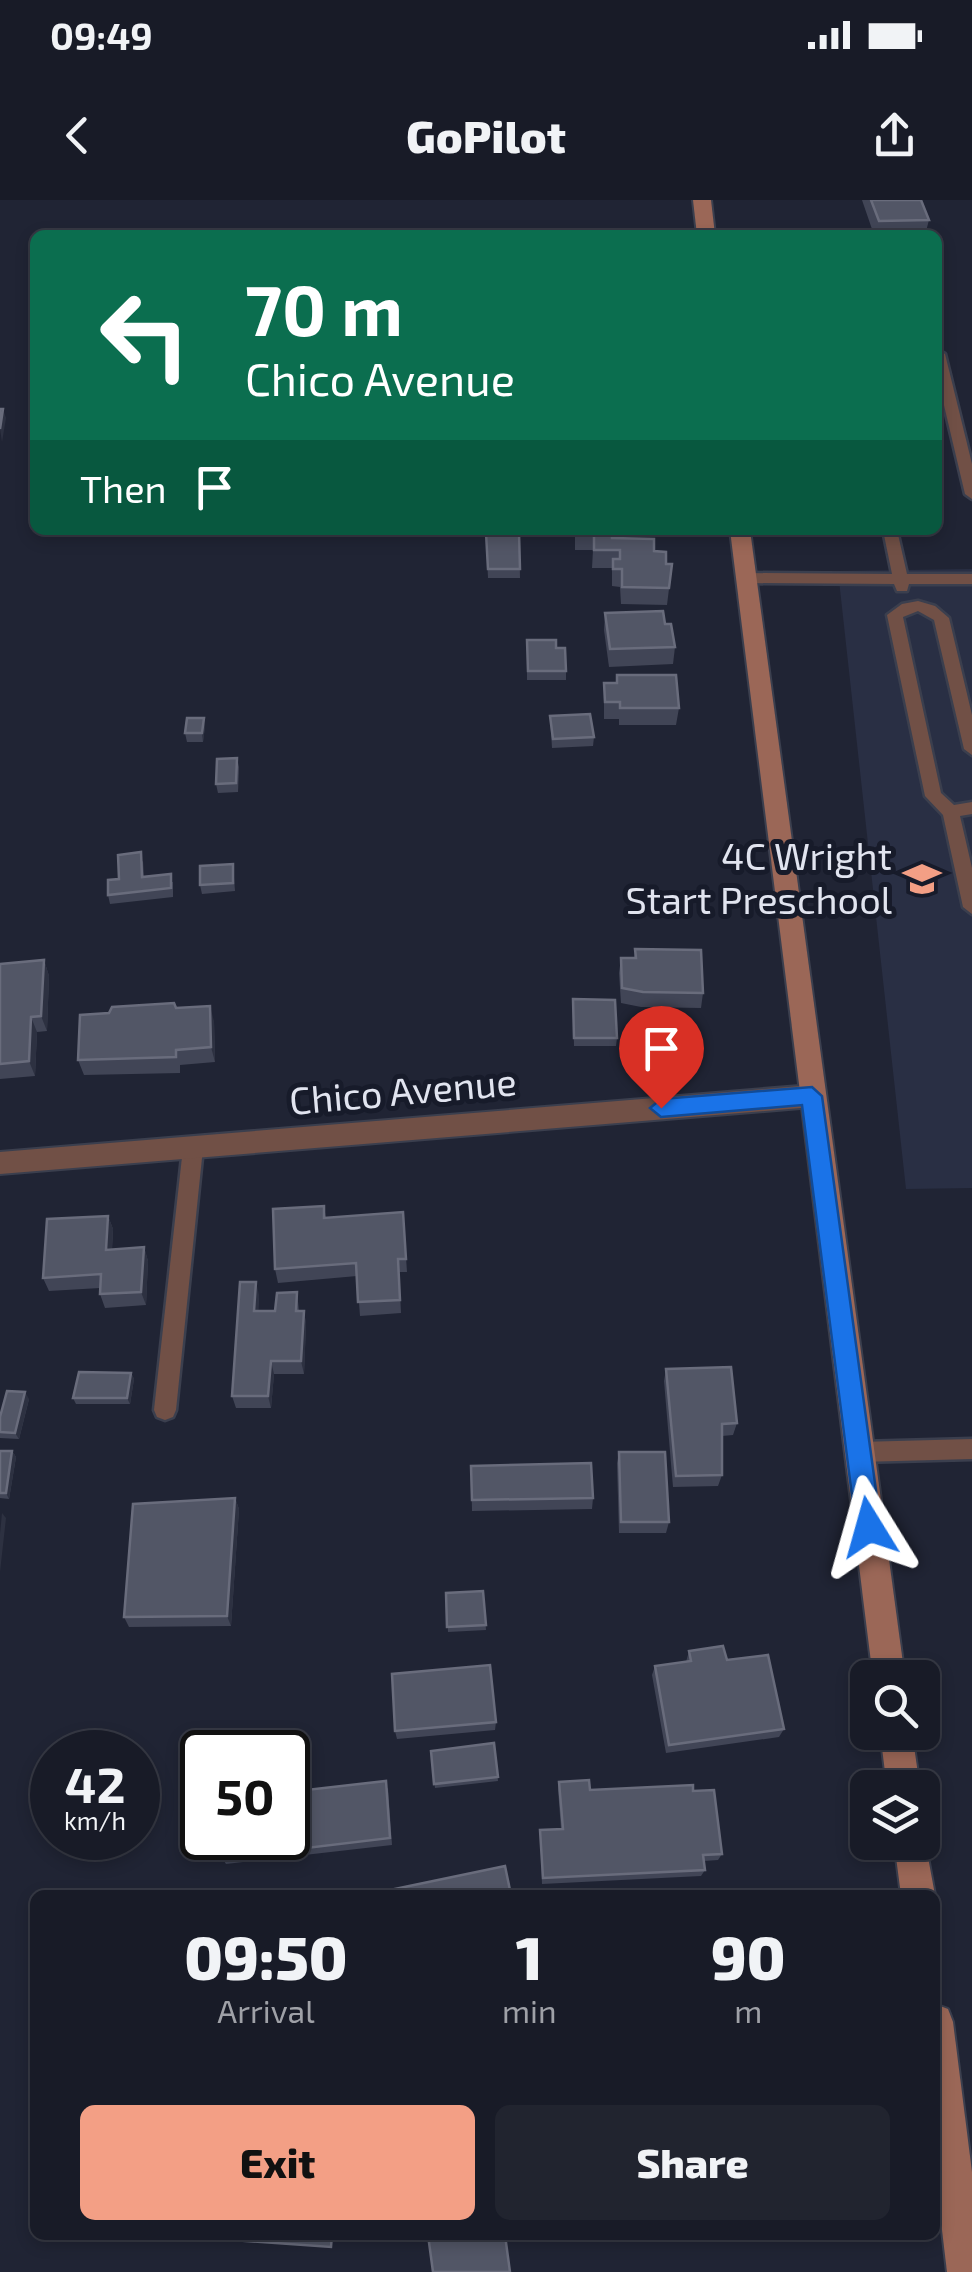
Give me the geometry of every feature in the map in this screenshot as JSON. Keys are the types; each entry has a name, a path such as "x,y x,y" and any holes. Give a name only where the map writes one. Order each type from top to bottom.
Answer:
{"main road":[{"path":"702,200 705,230"},
{"path":"741,535 887,1660"},
{"path":"913,1860 917,1890"},
{"path":"940,2081 966,2272"}],"street":[{"name":"Chico Avenue","path":"0,1163 812,1096"}],"lane":[{"path":"942,370 972,494"},
{"path":"891,535 906,606"},
{"path":"745,578 972,579"},
{"path":"972,748 941,618 924,606 906,606 895,615 933,796 951,812 972,906"},
{"path":"951,812 972,808"},
{"path":"165,1410 193,1148"},
{"path":"859,1452 972,1448"}],"shaded area":[{"name":"4C Wright Start Preschool","path":"972,569 972,1188 906,1189 838,571"}],"building":[{"path":"871,200 921,200 929,220 879,221"},
{"path":"486,535 519,535 520,569 488,569"},
{"path":"594,535 654,539 654,551 666,552 666,564 672,564 669,588 622,587 622,569 613,569 613,559 620,559 620,550 594,550"},
{"path":"663,611 665,624 671,624 675,647 610,649 605,613"},
{"path":"527,640 556,640 556,648 565,648 566,671 528,671"},
{"path":"617,675 676,675 679,708 620,708 620,702 605,702 604,683 617,683"},
{"path":"590,714 594,737 553,739 550,716"},
{"path":"187,718 204,718 202,733 185,733"},
{"path":"237,758 236,783 216,784 217,759"},
{"path":"141,852 142,877 171,874 171,888 108,895 108,880 119,879 118,855"},
{"path":"233,864 233,883 200,885 200,866"},
{"path":"635,949 701,950 703,993 622,988 621,958 636,958"},
{"path":"44,960 41,1016 31,1017 29,1061 0,1064 0,964"},
{"path":"573,999 615,1000 617,1038 574,1038"},
{"path":"174,1003 176,1008 210,1006 211,1047 176,1050 176,1057 78,1060 80,1015 109,1013 112,1007"},
{"path":"324,1206 324,1218 403,1212 406,1259 398,1259 400,1300 358,1302 356,1263 275,1269 273,1209"},
{"path":"108,1216 106,1250 144,1247 141,1292 100,1294 101,1274 43,1278 47,1219"},
{"path":"240,1282 256,1282 254,1311 275,1311 277,1293 297,1292 296,1311 304,1311 301,1361 271,1361 268,1396 232,1396"},
{"path":"731,1367 737,1423 722,1424 722,1475 676,1476 666,1369"},
{"path":"79,1372 131,1373 127,1398 73,1398"},
{"path":"7,1391 25,1392 15,1433 0,1432"},
{"path":"0,1451 12,1451 6,1493 0,1493"},
{"path":"619,1452 665,1452 669,1522 621,1522"},
{"path":"591,1463 593,1498 472,1500 471,1466"},
{"path":"235,1498 227,1616 124,1617 133,1504"},
{"path":"483,1591 486,1625 447,1627 446,1593"},
{"path":"723,1646 727,1660 768,1655 784,1729 669,1745 655,1666 691,1661 689,1651"},
{"path":"490,1665 496,1722 395,1731 392,1674"},
{"path":"494,1743 498,1777 434,1784 431,1751"},
{"path":"589,1780 590,1790 693,1785 693,1791 714,1790 722,1854 703,1855 705,1870 543,1878 540,1830 563,1829 559,1782"},
{"path":"386,1781 390,1838 310,1848 310,1790"},
{"path":"505,1866 510,1890 390,1890"},
{"path":"233,2240 332,2240 331,2247"},
{"path":"429,2240 506,2240 510,2272 433,2272"}],"place":[{"name":"4C Wright Start Preschool","path":"922,879"}],"route":[{"path":"661,1108 812,1096 869,1527"}]}
